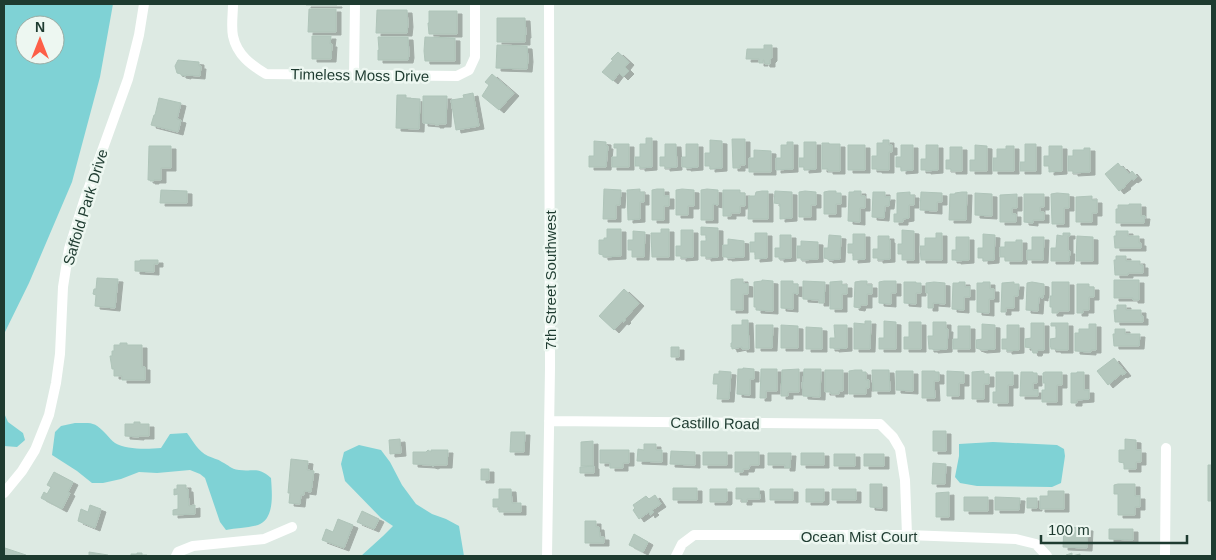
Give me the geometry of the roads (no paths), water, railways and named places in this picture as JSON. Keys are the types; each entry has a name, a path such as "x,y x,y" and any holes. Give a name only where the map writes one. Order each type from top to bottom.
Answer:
{"street":[{"name":"Saffold Park Drive","path":"4,493 22,471 35,450 49,415 60,354 63,287 69,249 84,200 128,79 144,4"},
{"name":"Timeless Moss Drive","path":"234,4 233,36 239,52 251,65 266,74 457,76 469,70 475,57 476,4"},
{"path":"354,75 355,4"},
{"name":"7th Street Southwest","path":"547,556 550,359 549,4"},
{"name":"Castillo Road","path":"549,421 880,424 900,449 905,480 907,536"},
{"path":"1165,556 1166,448"},
{"path":"176,556 178,552 193,546 264,539 292,527"},
{"name":"Ocean Mist Court","path":"676,556 682,544 694,536 907,536 1016,539 1036,544 1046,556"}],"water":[{"path":"4,4 113,4 100,77 72,182 29,283 4,334"},
{"path":"4,413 8,422 23,433 25,440 17,447 4,446"},
{"path":"75,423 95,425 115,443 125,447 161,448 170,434 187,433 204,454 234,469 256,470 267,474 271,478 270,511 263,522 258,525 226,530 220,522 205,478 190,470 157,473 139,472 121,479 103,483 92,483 52,455 55,432 61,426"},
{"path":"993,442 1057,445 1064,449 1065,456 1061,483 1052,487 977,486 960,483 955,477 959,444"},
{"path":"359,445 381,450 416,504 432,514 459,526 464,556 361,556 393,526 381,518 345,481 341,464 344,452"}]}
